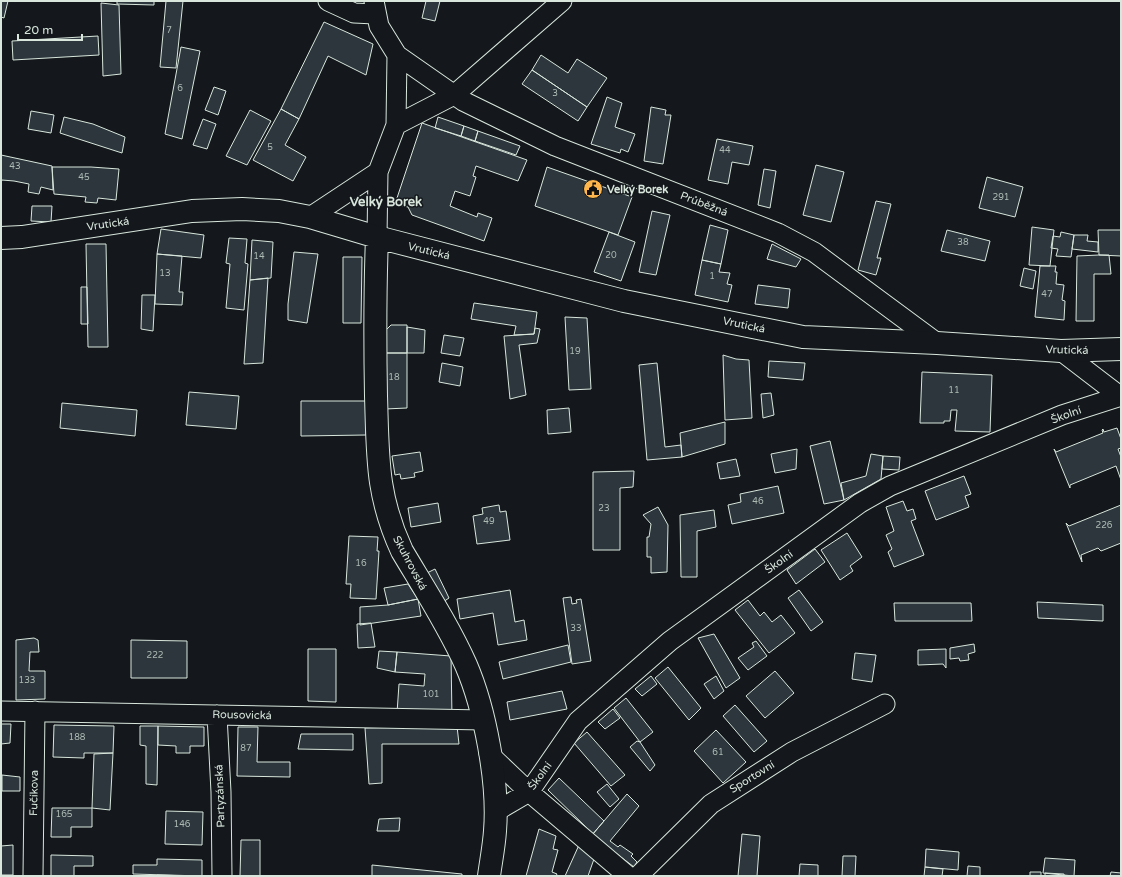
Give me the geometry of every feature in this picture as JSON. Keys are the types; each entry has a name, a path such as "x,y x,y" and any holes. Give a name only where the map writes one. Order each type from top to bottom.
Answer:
{"street":[{"path":"328,1 354,13 375,7"},
{"path":"396,125 454,95 544,15 562,1"},
{"name":"Průběžná","path":"375,7 384,36 397,55 463,101 555,146 778,232 814,252 937,343"},
{"path":"377,237 378,172 396,125 397,55"},
{"path":"310,217 378,172"},
{"name":"Vrutická","path":"1,238 22,237 192,211 242,209 279,211 310,217 377,237 624,301 803,337 937,343 1061,351 1121,349"},
{"name":"Skuhrovská","path":"377,237 374,339 378,465 381,489 393,531 402,551 466,666 484,720 495,812 495,830 489,876"},
{"path":"1061,351 1121,396"},
{"name":"Školní","path":"495,812 529,792 578,721 659,650 860,503 890,486 1062,415 1121,396"},
{"name":"Sportovní","path":"638,876 711,804 792,752 885,704"},
{"name":"Rousovická","path":"1,710 484,720"},
{"name":"Fučíkova","path":"33,876 35,711"},
{"name":"Partyzánská","path":"217,715 221,792 222,876"},
{"path":"489,754 529,792 628,876"}],"building":[{"path":"1,1 8,1 4,18 1,17"},
{"path":"117,1 154,1 154,5 117,4"},
{"path":"166,1 183,1 176,68 160,67"},
{"path":"426,1 440,1 435,21 422,18"},
{"path":"101,3 119,5 121,74 103,76"},
{"path":"324,22 373,44 366,75 328,56 299,119 281,109"},
{"path":"98,36 99,55 13,60 12,41"},
{"path":"181,47 200,51 182,139 165,134"},
{"path":"541,55 568,73 577,59 607,78 587,107 532,70"},
{"path":"532,70 587,107 578,121 522,84"},
{"path":"214,87 226,91 218,115 205,110"},
{"path":"607,97 622,103 615,127 635,134 628,152 621,149 620,153 591,144"},
{"path":"651,107 666,110 665,115 671,115 663,164 644,161"},
{"path":"281,109 299,119 285,145 306,157 293,181 253,160"},
{"path":"250,110 271,121 247,165 226,156"},
{"path":"31,111 54,115 51,133 28,129"},
{"path":"64,117 93,124 125,137 122,153 60,133"},
{"path":"438,117 464,126 461,136 435,128"},
{"path":"203,119 216,124 207,149 193,145"},
{"path":"422,123 527,160 518,181 476,166 473,176 476,177 470,196 455,191 450,206 477,217 478,213 492,218 484,241 412,215 408,207 395,204"},
{"path":"464,126 478,131 475,141 461,136"},
{"path":"478,131 520,146 516,155 475,141"},
{"path":"717,139 753,146 749,165 732,162 728,184 708,180"},
{"path":"1,155 52,166 53,190 41,187 39,194 28,192 29,184 2,180 1,182"},
{"path":"816,165 844,172 831,222 803,215"},
{"path":"52,167 119,169 116,200 98,198 97,203 85,202 86,197 54,194"},
{"path":"547,167 632,197 618,235 535,206"},
{"path":"764,169 776,171 770,208 758,205"},
{"path":"987,177 1023,187 1015,217 979,208"},
{"path":"876,201 891,204 877,258 881,258 876,275 858,270"},
{"path":"32,206 52,206 51,222 31,221"},
{"path":"652,211 670,215 656,275 639,272"},
{"path":"710,225 728,230 721,264 702,260"},
{"path":"1032,227 1054,230 1050,266 1029,265"},
{"path":"161,229 204,235 201,258 157,254"},
{"path":"947,230 990,241 985,261 941,251"},
{"path":"1098,230 1121,230 1121,256 1099,255"},
{"path":"609,232 635,242 621,281 594,272"},
{"path":"1061,232 1074,235 1071,257 1056,256 1058,249 1051,248 1053,236 1060,237"},
{"path":"1074,235 1088,235 1087,241 1098,242 1098,252 1072,249"},
{"path":"229,238 247,239 245,263 248,264 244,310 226,308 230,264 226,263"},
{"path":"252,240 273,242 271,278 250,280"},
{"path":"86,244 106,244 108,347 88,347"},
{"path":"772,244 801,259 796,267 767,259"},
{"path":"294,252 318,254 307,323 288,320 288,304"},
{"path":"157,254 182,256 179,292 183,292 182,305 155,304"},
{"path":"1109,255 1111,274 1094,274 1094,321 1076,321 1077,256"},
{"path":"343,257 362,257 361,323 343,323"},
{"path":"702,260 721,264 719,272 730,273 727,284 732,285 728,302 695,295"},
{"path":"1040,266 1056,266 1056,284 1064,285 1062,300 1065,301 1064,320 1035,317"},
{"path":"1024,268 1036,271 1033,289 1020,286"},
{"path":"268,278 263,363 244,364 250,280"},
{"path":"758,285 790,289 788,308 755,304"},
{"path":"81,287 87,287 88,324 81,324"},
{"path":"142,295 155,295 153,331 141,329"},
{"path":"474,303 537,312 534,334 514,335 516,326 471,319"},
{"path":"565,317 587,318 591,389 569,390"},
{"path":"391,325 407,325 407,353 386,353 386,330"},
{"path":"407,327 425,330 424,353 407,353"},
{"path":"535,328 540,329 537,343 519,345 526,395 510,399 504,336 534,334"},
{"path":"444,335 464,338 460,356 441,353"},
{"path":"386,353 407,353 407,408 385,409"},
{"path":"723,355 736,359 749,360 752,418 725,420"},
{"path":"769,361 805,363 803,380 768,377"},
{"path":"442,363 463,367 460,386 439,382"},
{"path":"657,363 665,447 681,445 682,457 647,460 639,365"},
{"path":"922,372 992,375 990,432 955,431 957,410 951,410 950,421 944,421 944,423 920,423"},
{"path":"189,392 239,396 236,429 186,425"},
{"path":"771,393 774,415 763,418 761,394"},
{"path":"301,401 366,401 366,435 301,436"},
{"path":"62,403 137,410 135,436 60,428"},
{"path":"569,408 571,432 548,434 547,410"},
{"path":"725,422 725,444 682,457 680,433"},
{"path":"1117,428 1121,439 1121,448 1118,449 1121,457 1121,480 1116,466 1070,485 1070,488 1054,449 1056,452 1103,433 1103,429 1104,432"},
{"path":"830,441 844,500 824,504 810,446"},
{"path":"797,449 796,469 775,473 771,454"},
{"path":"420,452 423,471 414,473 415,477 401,479 400,474 395,475 392,456"},
{"path":"871,454 883,456 881,479 844,500 841,483 866,476"},
{"path":"883,456 900,457 899,470 882,469"},
{"path":"736,459 740,476 720,479 717,463"},
{"path":"634,471 633,487 620,488 620,550 593,550 593,472"},
{"path":"964,476 971,494 965,496 969,507 936,520 925,491"},
{"path":"778,486 784,513 732,524 728,505 741,502 740,494"},
{"path":"903,501 907,511 913,509 916,519 911,521 924,555 894,567 888,552 892,549 886,535 894,531 886,507"},
{"path":"438,503 441,522 411,527 408,508"},
{"path":"499,505 500,512 506,511 510,540 477,544 473,516 483,514 482,508"},
{"path":"1121,505 1121,543 1101,551 1098,548 1081,555 1082,562 1066,523 1069,526"},
{"path":"658,507 668,525 667,572 651,573 651,557 647,557 647,537 649,537 651,524 643,515"},
{"path":"714,510 716,527 697,531 697,577 681,577 680,515"},
{"path":"847,533 862,557 850,566 853,571 840,580 821,550"},
{"path":"349,536 378,537 377,551 379,551 376,599 350,598 351,584 346,584"},
{"path":"815,549 825,562 796,584 787,570"},
{"path":"435,569 449,598 440,604 423,575"},
{"path":"408,584 418,599 388,605 384,588"},
{"path":"510,590 515,622 524,620 527,640 498,645 493,613 460,619 457,599"},
{"path":"799,590 823,622 811,631 788,598"},
{"path":"571,597 572,604 577,603 576,600 581,599 591,661 572,664 563,598"},
{"path":"418,599 421,616 360,625 360,607 388,605"},
{"path":"748,600 760,616 764,612 772,622 781,615 795,633 769,653 735,610"},
{"path":"1037,602 1103,605 1103,621 1038,618"},
{"path":"894,603 971,603 972,621 895,621"},
{"path":"371,623 375,647 358,648 357,624"},
{"path":"714,634 740,678 726,688 698,638"},
{"path":"34,638 38,640 39,652 30,652 29,671 45,671 45,699 16,700 16,640"},
{"path":"131,640 187,641 187,678 131,678"},
{"path":"756,641 767,656 748,670 738,658 754,647 752,643"},
{"path":"974,644 975,652 968,654 969,660 960,661 959,658 950,659 950,648"},
{"path":"568,645 571,662 503,679 499,662"},
{"path":"308,649 336,649 336,702 308,701"},
{"path":"946,649 946,668 943,664 918,665 918,650"},
{"path":"379,651 397,652 395,672 377,668"},
{"path":"397,652 451,656 452,718 397,713 399,684 424,686 425,674 395,672"},
{"path":"855,653 876,655 872,682 852,679"},
{"path":"668,667 701,708 689,720 655,678"},
{"path":"775,671 794,693 765,718 746,696"},
{"path":"651,676 657,684 642,696 635,689"},
{"path":"716,676 724,691 714,699 704,684"},
{"path":"562,691 567,709 510,720 507,702"},
{"path":"626,698 653,732 640,742 614,708"},
{"path":"735,705 767,741 754,752 723,716"},
{"path":"613,709 620,718 605,729 598,722"},
{"path":"1,724 11,724 10,743 1,744"},
{"path":"54,725 114,726 113,753 84,753 84,758 53,757"},
{"path":"140,726 158,726 157,785 146,784 146,746 140,745"},
{"path":"158,726 204,727 204,746 190,746 190,753 176,753 176,746 158,745"},
{"path":"457,726 459,744 382,744 382,783 369,784 365,728"},
{"path":"238,727 258,727 257,762 290,762 290,777 237,776"},
{"path":"716,730 746,762 723,783 694,751"},
{"path":"587,732 625,775 611,786 574,743"},
{"path":"301,734 353,734 353,750 298,749"},
{"path":"637,741 640,742 655,765 650,771 630,747"},
{"path":"113,753 110,810 92,808 94,754"},
{"path":"2,775 20,777 20,791 2,791"},
{"path":"559,778 604,821 592,835 585,826 548,790"},
{"path":"607,784 619,799 610,807 597,792"},
{"path":"627,794 639,806 610,841 618,847 620,845 633,854 631,856 637,862 634,867 592,835"},
{"path":"52,808 92,808 92,827 71,827 71,837 51,837"},
{"path":"166,811 203,812 202,845 165,844"},
{"path":"400,818 399,831 377,831 379,819"},
{"path":"539,829 556,836 553,849 558,850 552,872 557,874 556,876 526,876"},
{"path":"742,834 760,836 757,876 738,876"},
{"path":"241,840 260,840 260,876 240,876"},
{"path":"13,845 13,875 1,875 1,846"},
{"path":"579,845 594,859 588,876 565,876"},
{"path":"926,849 959,852 958,870 925,867"},
{"path":"51,855 93,856 93,866 74,866 74,876 51,876"},
{"path":"843,856 856,856 855,876 842,876"},
{"path":"1045,858 1075,860 1074,876 1043,873"},
{"path":"157,859 202,860 202,876 133,874 133,865 157,865"},
{"path":"800,864 818,865 818,876 799,876"},
{"path":"372,865 462,874 462,876 372,876"},
{"path":"968,866 980,867 980,876 967,876"},
{"path":"925,867 943,869 942,876 924,876"},
{"path":"1030,872 1041,872 1041,876 1030,876"},
{"path":"1111,872 1121,873 1121,876 1110,876"},
{"path":"1045,873 1064,874 1064,876 1045,876"},
{"path":"157,875 193,876 157,876"}],"place":[{"name":"Velký Borek","path":"593,189"}],"district":[{"name":"Velký Borek","path":"386,202"}]}
